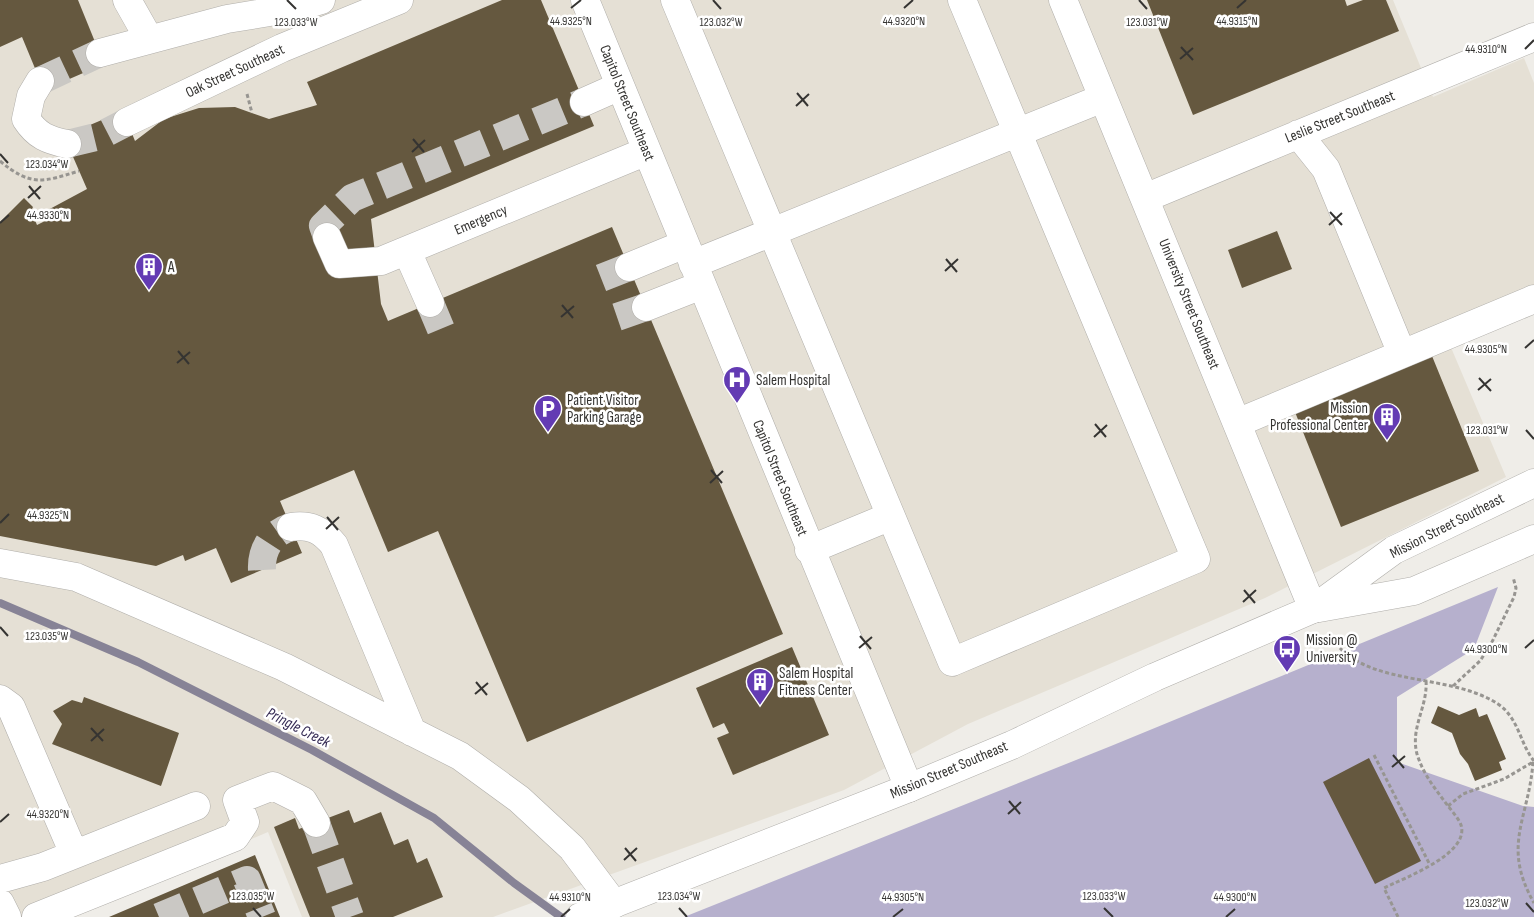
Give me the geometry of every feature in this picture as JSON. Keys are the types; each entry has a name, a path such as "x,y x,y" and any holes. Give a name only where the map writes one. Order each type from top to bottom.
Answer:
{"street":[{"path":"127,0 149,39"},
{"path":"100,53 227,19 294,8 321,0"},
{"name":"Oak Street Southeast","path":"127,122 282,48 399,0"},
{"name":"Capitol Street Southeast","path":"585,0 809,550 909,788"},
{"path":"675,0 952,662 1196,559 962,0"},
{"name":"University Street Southeast","path":"1063,0 1313,609"},
{"name":"Leslie Street Southeast","path":"1145,198 1534,37"},
{"path":"40,81 30,96 26,119 34,130 47,139 68,144"},
{"path":"584,102 620,86"},
{"path":"646,307 693,264 1103,98"},
{"path":"1298,134 1326,169 1402,354"},
{"name":"Emergency","path":"327,237 339,264 382,261 646,151"},
{"path":"407,251 430,303"},
{"path":"629,267 693,264"},
{"path":"1237,423 1534,298"},
{"name":"Mission Street Southeast","path":"582,916 909,788 1012,744 1155,677 1313,609 1394,550 1534,483"},
{"path":"809,550 891,516"},
{"path":"291,527 315,528 326,535 334,545 412,732"},
{"name":"Mission Street Southeast","path":"1313,609 1414,591 1534,539"},
{"path":"0,563 76,577 284,667 460,756 519,799 572,848 614,904"},
{"path":"0,699 11,707 74,854"},
{"path":"36,917 235,837 245,822 237,800 273,786 303,801 316,823"},
{"path":"0,879 43,867 196,806"},
{"path":"0,903 7,917"}],"path":[{"path":"0,161 14,173 43,182 79,171"},
{"path":"1453,686 1480,661 1495,637 1514,597 1516,588 1513,577"},
{"path":"1340,648 1349,657 1364,665 1396,675 1453,686 1498,704 1511,716 1534,761 1532,783 1517,842 1519,866 1534,903"},
{"path":"1398,917 1384,888 1449,854 1461,838 1461,825 1436,793 1421,765 1415,741 1416,725 1425,703 1426,680"},
{"path":"1374,755 1430,865"},
{"path":"1448,806 1464,794 1504,779 1534,761"}],"shaded area":[{"name":"Salem Hospital","path":"0,0 1393,0 1433,97 1524,58 1534,83 1534,294 1444,331 1506,477 1265,598 968,724 844,790 493,917 302,917 268,832 68,917 0,917"},
{"path":"1498,587 1474,649 1397,697 1397,762 1523,806 1534,807 1534,917 684,917 1111,746"}],"building":[{"path":"0,0 78,0 104,64 44,90 22,37 0,47"},
{"path":"502,0 541,0 594,126 371,219 381,304 388,321 612,227 783,634 527,742 438,531 388,552 354,470 280,501 302,553 231,583 216,548 185,561 183,555 156,566 0,536 0,222 24,198 33,207 31,211 37,225 49,219 46,211 87,189 64,136 123,111 135,141 164,119 199,108 235,107 269,119 317,105 307,82"},
{"path":"1147,0 1345,0 1347,6 1363,0 1386,0 1399,31 1193,115"},
{"path":"1277,231 1292,269 1242,288 1228,250"},
{"name":"Mission Professional Center","path":"1432,356 1479,471 1341,527 1295,412"},
{"name":"Salem Hospital Fitness Center","path":"792,647 829,735 733,775 717,738 729,733 724,723 713,728 696,688"},
{"path":"84,697 179,733 161,786 52,744 62,724 53,711 72,700 82,703"},
{"path":"1438,706 1459,715 1476,708 1479,717 1487,714 1506,759 1499,762 1502,770 1475,781 1468,764 1460,754 1452,733 1431,723"},
{"path":"1369,758 1421,861 1375,884 1323,782"},
{"path":"349,810 354,823 381,812 394,845 408,839 417,863 427,858 443,897 393,917 310,917 274,827 295,818 299,829"},
{"path":"255,855 280,917 109,917"}],"waterway":[{"name":"Pringle Creek","path":"0,603 138,662 312,750 434,818 514,883 561,917"}],"tunnel":[{"path":"40,81 100,53"},
{"path":"327,237 323,226 352,198 584,102"},
{"path":"67,144 100,136 127,122"},
{"path":"601,278 629,267"},
{"path":"430,303 443,334"},
{"path":"617,317 646,307"},
{"path":"262,570 263,556 269,543 278,533 291,527"},
{"path":"316,823 350,917"},
{"path":"159,917 247,880 262,917"}],"place":[{"name":"A","path":"149,291"},
{"name":"Salem Hospital","path":"737,404"},
{"name":"Patient Visitor Parking Garage","path":"548,433"},
{"name":"Mission Professional Center","path":"1387,441"},
{"name":"Mission @ University","path":"1287,673"},
{"name":"Salem Hospital Fitness Center","path":"760,706"}]}
